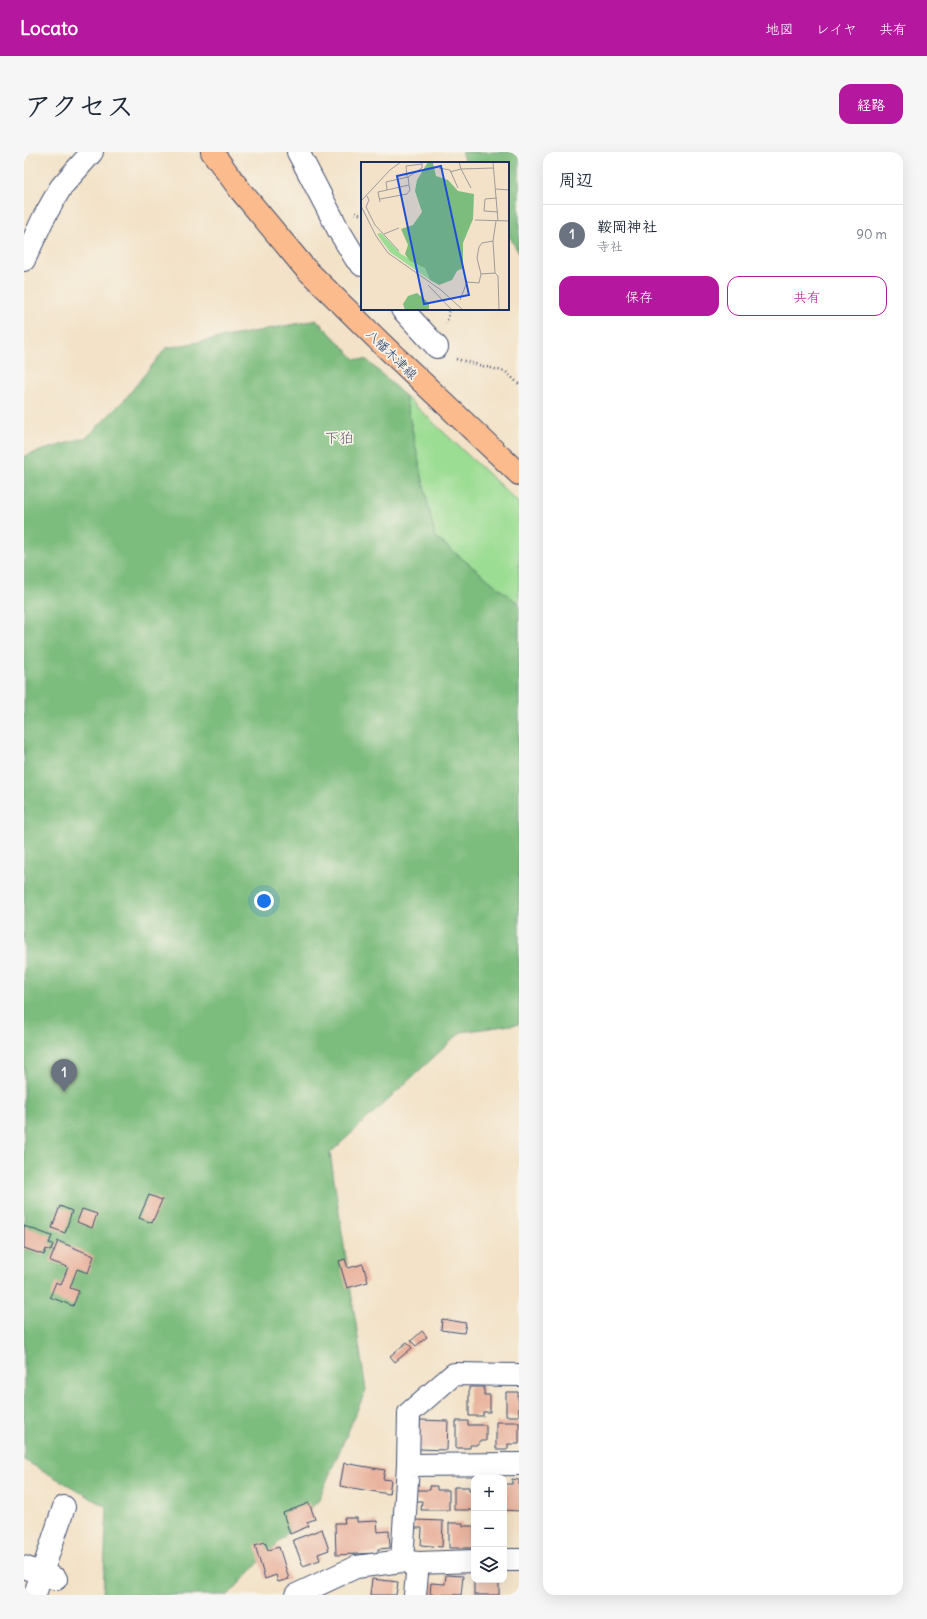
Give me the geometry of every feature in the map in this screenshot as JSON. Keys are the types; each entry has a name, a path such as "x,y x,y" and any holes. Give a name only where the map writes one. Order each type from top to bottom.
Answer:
{"main road":[{"name":"八幡木津線","path":"212,152 240,190 304,267 380,343 519,474"}],"street":[{"path":"24,260 43,219 61,187 92,152"},
{"path":"298,152 338,229 361,264"},
{"path":"403,310 437,346"},
{"path":"415,1595 410,1562 408,1465 409,1413 454,1374 519,1375"},
{"path":"408,1465 519,1464"},
{"path":"39,1577 64,1507"},
{"path":"507,1560 519,1560"},
{"path":"296,1595 356,1567 410,1562 471,1561"}],"path":[{"path":"450,310 437,346 444,354 453,358 506,372 519,384"}],"green space":[{"path":"463,152 519,152 519,253 509,236 509,162 466,162 462,155"},
{"path":"317,320 355,359 367,360 405,396 435,537 519,604 519,1024 461,1032 330,1153 366,1390 318,1501 228,1595 103,1595 107,1507 24,1460 24,456 87,437 125,399 166,348"},
{"path":"405,396 519,503 519,604 435,537"}],"building":[{"path":"149,1195 162,1200 152,1223 139,1218"},
{"path":"60,1206 72,1211 65,1233 52,1228"},
{"path":"82,1209 97,1214 92,1228 77,1222"},
{"path":"24,1226 52,1236 49,1243 53,1244 51,1251 46,1249 44,1255 24,1248"},
{"path":"58,1241 94,1256 88,1273 77,1269 70,1288 79,1291 73,1306 50,1297 56,1282 61,1285 68,1267 50,1261"},
{"path":"345,1259 348,1268 363,1264 368,1282 347,1288 339,1261"},
{"path":"442,1319 466,1323 464,1333 441,1330"},
{"path":"422,1331 427,1337 416,1346 411,1341"},
{"path":"407,1342 412,1348 395,1362 390,1356"},
{"path":"469,1387 484,1387 484,1395 490,1395 490,1412 483,1412 483,1416 469,1416"},
{"path":"506,1392 518,1392 519,1416 506,1416"},
{"path":"420,1420 448,1421 447,1450 419,1449"},
{"path":"456,1421 468,1421 468,1425 486,1425 486,1441 479,1441 479,1445 470,1445 470,1448 456,1448"},
{"path":"496,1422 519,1422 519,1444 508,1444 508,1449 496,1449"},
{"path":"344,1463 385,1470 383,1479 391,1480 389,1494 340,1486"},
{"path":"512,1479 519,1480 519,1511 507,1510 507,1484 512,1484"},
{"path":"430,1486 437,1486 437,1490 449,1490 449,1510 421,1510 422,1501 415,1501 415,1490 430,1490"},
{"path":"454,1487 469,1487 469,1490 471,1490 471,1510 454,1510"},
{"path":"309,1503 315,1519 307,1522 309,1526 290,1534 283,1513"},
{"path":"344,1518 357,1518 357,1522 377,1521 378,1532 389,1531 390,1548 378,1549 378,1553 336,1555 335,1523 345,1523"},
{"path":"415,1520 443,1521 442,1547 421,1545 422,1528 415,1528"},
{"path":"449,1523 463,1523 463,1526 471,1526 471,1548 449,1548"},
{"path":"322,1529 329,1550 318,1554 320,1560 303,1566 293,1540"},
{"path":"265,1542 268,1550 279,1547 289,1579 278,1582 276,1575 265,1579 255,1545"},
{"path":"446,1575 463,1576 461,1595 430,1594 431,1583 445,1584"},
{"path":"372,1579 398,1582 396,1595 370,1595"},
{"path":"474,1583 499,1583 499,1595 474,1595"}],"place":[{"name":"鞍岡神社","path":"64,1092"}],"district":[{"name":"下狛","path":"339,438"}]}
